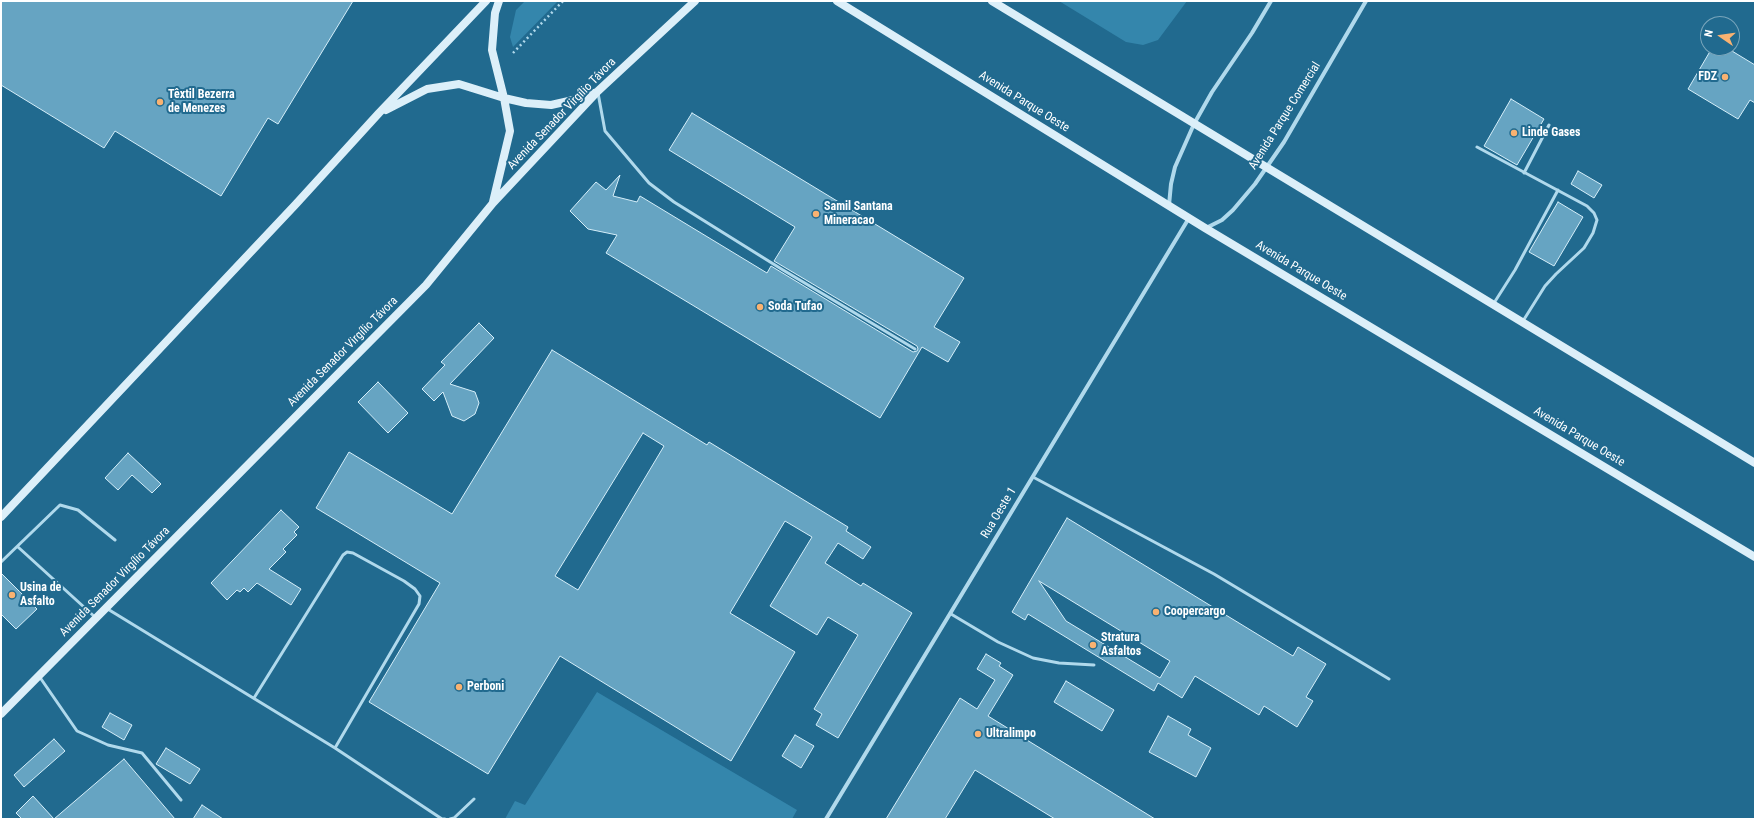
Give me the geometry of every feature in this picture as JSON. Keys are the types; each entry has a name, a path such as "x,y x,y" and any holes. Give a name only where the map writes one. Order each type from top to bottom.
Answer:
{"street":[{"path":"1,517 301,199 380,112 486,1"},
{"path":"493,203 510,131 504,98 492,50 495,13 499,1"},
{"name":"Avenida Senador Virgílio Távora","path":"1,714 426,285 493,203 598,91 695,1"},
{"name":"Avenida Parque Oeste","path":"837,1 1205,228 1755,557"},
{"path":"992,1 1493,305 1523,321 1755,463"},
{"path":"1169,205 1171,184 1175,167 1194,124 1212,92 1272,1"},
{"name":"Avenida Parque Comercial","path":"1205,228 1222,220 1233,210 1245,198 1267,167 1284,142 1366,1"},
{"path":"380,112 427,90 454,84 459,84 526,103 551,105 582,98 598,91"},
{"name":"Rua Oeste 1","path":"826,819 1189,218"}],"lane":[{"path":"598,91 605,131 649,183 674,202 783,270 915,349"},
{"path":"1524,173 1549,125"},
{"path":"1477,147 1587,206 1594,213 1597,220 1593,233 1584,248 1545,286 1523,321"},
{"path":"1493,305 1515,270 1558,190"},
{"path":"1033,477 1214,574 1389,679"},
{"path":"1,562 60,505 78,510 115,540"},
{"path":"18,546 96,618"},
{"path":"254,698 343,555 347,552 353,553 404,581 415,589 420,596 420,604 335,748"},
{"path":"106,608 335,748 442,819 445,819"},
{"path":"950,614 998,642 1033,658 1059,663 1094,665"},
{"path":"39,676 77,731 108,745 142,753 181,800"},
{"path":"450,819 454,818 474,799"}],"path":[{"path":"513,53 563,1"}],"shaded area":[{"path":"525,1 558,1 513,47 510,37 516,10"},
{"path":"1059,1 1187,1 1158,40 1143,45 1126,42"},
{"path":"597,692 797,810 792,819 505,819 515,801 525,805"}],"building":[{"name":"Têxtil Bezerra de Menezes","path":"1,1 353,1 278,124 268,118 221,196 115,131 104,148 1,85"},
{"name":"FDZ","path":"1707,56 1740,56 1755,65 1755,103 1750,100 1738,119 1688,89"},
{"name":"Linde Gases","path":"1511,99 1544,119 1517,165 1484,146"},
{"path":"692,113 964,278 934,327 960,342 948,362 922,347 880,418 606,253 617,235 588,229 570,211 596,182 606,190 620,175 613,196 637,202 640,196 767,273 771,266 913,352 917,351 917,346 774,261 795,227 669,150"},
{"name":"Linde Gases","path":"1578,171 1602,185 1594,198 1571,184"},
{"path":"1558,202 1583,217 1554,266 1529,252"},
{"path":"479,323 494,338 450,384 475,392 479,403 475,414 464,421 452,416 443,392 434,401 422,389 445,365 441,362"},
{"path":"552,350 707,445 709,442 848,527 846,531 871,547 863,559 838,543 825,563 861,586 863,583 912,613 838,738 816,725 822,714 814,709 858,635 828,617 817,635 770,606 812,537 785,521 730,613 795,652 731,761 560,656 488,774 369,702 440,583 316,508 349,452 452,514","holes":["643,433 664,446 578,590 555,576"]},
{"path":"378,382 408,413 388,433 358,402"},
{"path":"128,453 161,484 152,493 132,475 118,490 105,478"},
{"path":"281,510 299,527 294,532 297,535 283,549 286,552 269,569 301,589 291,605 257,583 248,592 244,588 240,592 237,590 227,600 211,583"},
{"name":"Coopercargo","path":"1067,518 1293,656 1298,647 1326,664 1306,697 1313,701 1297,727 1264,706 1259,715 1195,676 1182,698 1158,683 1154,691 1028,614 1025,620 1012,612","holes":["1039,581 1170,661 1160,678 1066,621"]},
{"name":"Usina de Asfalto","path":"1,573 37,609 16,629 1,614"},
{"name":"Ultralimpo","path":"986,654 1001,663 999,666 1013,675 988,716 1155,819 1055,819 975,770 945,819 886,819 960,698 977,709 995,680 977,669"},
{"path":"1066,681 1114,710 1102,731 1054,702"},
{"path":"110,713 132,725 124,740 102,727"},
{"path":"1168,716 1191,729 1188,735 1211,748 1196,777 1149,752"},
{"path":"795,735 814,746 801,768 782,756"},
{"path":"54,739 65,751 24,787 14,775"},
{"path":"166,748 200,769 190,784 156,764"},
{"path":"124,759 175,819 54,819"},
{"path":"33,796 54,819 22,819 16,813"},
{"path":"202,805 223,819 193,819"}],"place":[{"name":"FDZ","path":"1725,77"},
{"name":"Têxtil Bezerra de Menezes","path":"160,102"},
{"name":"Linde Gases","path":"1514,133"},
{"name":"Samil Santana Mineracao","path":"816,214"},
{"name":"Soda Tufao","path":"760,307"},
{"name":"Usina de Asfalto","path":"12,595"},
{"name":"Coopercargo","path":"1156,612"},
{"name":"Stratura Asfaltos","path":"1093,645"},
{"name":"Perboni","path":"459,687"},
{"name":"Ultralimpo","path":"978,734"}]}
